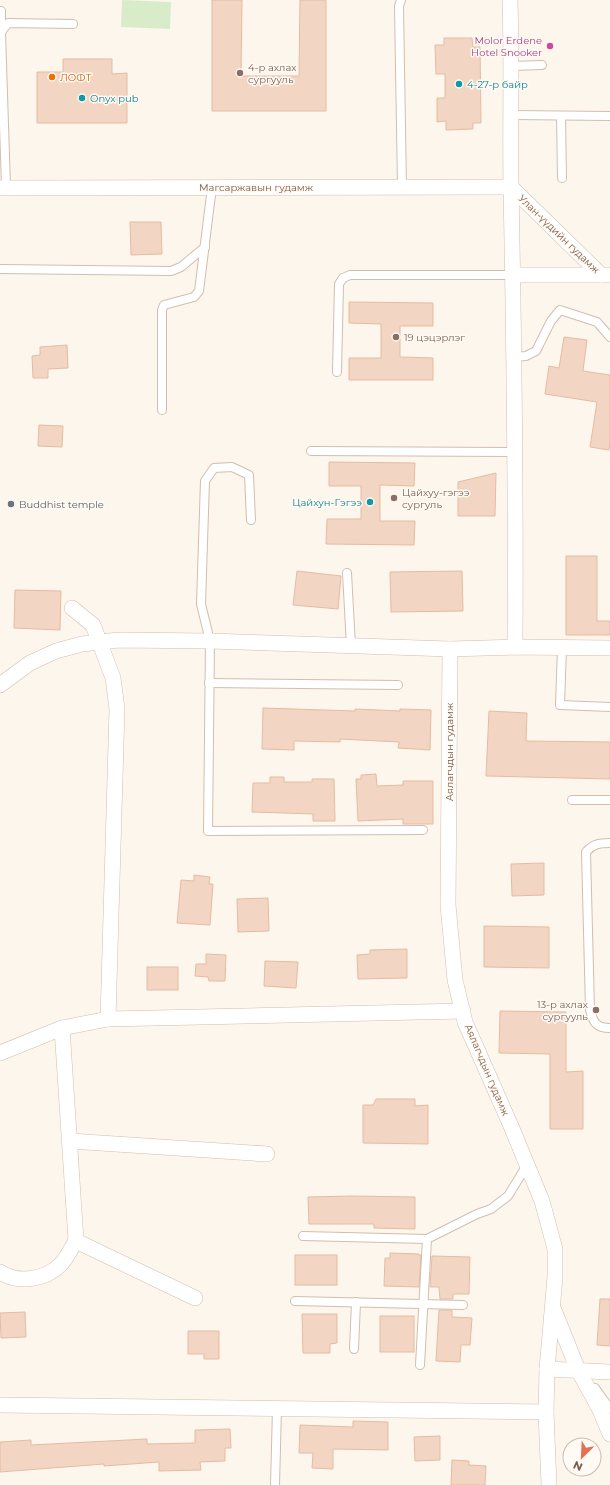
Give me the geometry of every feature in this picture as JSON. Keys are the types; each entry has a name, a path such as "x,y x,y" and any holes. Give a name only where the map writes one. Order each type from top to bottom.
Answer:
{"street":[{"path":"510,0 512,66 511,187 514,357 515,647"},
{"name":"Магсаржавын гудамж","path":"3,188 511,187"},
{"name":"Улан-үүдийн гудамж","path":"511,187 606,275"},
{"path":"513,275 606,275"},
{"path":"72,608 93,625 113,678 117,709 108,1019"},
{"path":"0,685 19,670 43,656 69,647 119,640 210,641 450,649 515,647 610,648"},
{"name":"Аялагчдын гудамж","path":"450,649 448,905 455,980 465,1022 542,1202 555,1250 553,1308 547,1369 546,1412 549,1485"},
{"path":"0,1052 62,1028 108,1019 463,1011"},
{"path":"0,1272 5,1275 18,1278 31,1279 47,1275 60,1265 76,1241 62,1028"},
{"path":"70,1141 267,1154"},
{"path":"76,1241 195,1298"},
{"path":"553,1308 610,1434"},
{"path":"547,1369 610,1372"},
{"path":"0,1405 546,1412"}],"lane":[{"path":"401,0 399,6 402,187"},
{"path":"0,11 3,188"},
{"path":"1,32 8,23 73,24"},
{"path":"512,66 542,65"},
{"path":"512,115 610,116"},
{"path":"561,116 562,178"},
{"path":"162,410 162,310 164,305 194,297 199,292 212,187"},
{"path":"0,269 171,271 181,267 205,247"},
{"path":"337,372 340,284 343,278 350,275 513,275"},
{"path":"514,357 526,356 536,351 551,321 560,310 597,322 610,337"},
{"path":"311,451 514,452"},
{"path":"251,520 249,475 232,467 214,468 205,480 201,604 210,641 208,831 423,830"},
{"path":"347,573 350,646"},
{"path":"562,648 560,705 610,707"},
{"path":"210,683 398,685"},
{"path":"572,800 610,800"},
{"path":"610,843 600,843 591,846 586,852 590,1010 596,1024 601,1028 610,1028"},
{"path":"303,1236 427,1238 477,1214 492,1210 508,1196 527,1165"},
{"path":"420,1365 427,1238"},
{"path":"295,1301 463,1304"},
{"path":"354,1349 356,1302"},
{"path":"581,1370 610,1409"},
{"path":"275,1485 277,1408"}],"green space":[{"path":"122,0 171,2 170,29 121,27"}],"building":[{"path":"212,0 242,0 241,76 299,76 300,0 326,0 326,111 212,111"},
{"name":"4-27-р байр","path":"444,38 472,38 473,47 480,47 481,123 473,123 473,129 446,130 446,121 437,122 437,98 445,98 445,74 436,74 435,45 444,45"},
{"name":"Onyx pub","path":"63,59 112,59 112,74 127,73 127,123 37,123 37,72 63,72"},
{"path":"130,222 161,222 162,254 131,255"},
{"path":"349,302 433,303 433,326 400,326 400,357 433,358 433,380 349,380 349,358 381,358 381,324 349,323"},
{"path":"564,337 587,340 583,371 610,375 609,450 590,447 597,402 545,394 549,366 559,368"},
{"path":"67,345 68,368 48,369 48,378 33,378 32,356 40,355 40,347"},
{"path":"39,425 63,426 62,447 38,446"},
{"name":"Цайхун-Гэгээ","path":"329,462 415,463 414,486 380,485 380,521 415,521 414,545 326,544 327,519 361,519 361,486 329,486"},
{"path":"496,473 495,516 458,516 458,482"},
{"path":"566,556 597,556 597,621 610,621 610,635 566,635"},
{"path":"297,571 341,576 338,609 293,605"},
{"path":"462,571 463,611 391,612 390,572"},
{"path":"15,590 61,591 60,630 14,628"},
{"path":"263,708 355,711 355,709 400,711 400,709 431,710 430,750 398,748 399,742 340,739 340,742 294,741 294,750 262,749"},
{"path":"489,711 527,713 526,741 610,742 610,779 486,776"},
{"path":"376,774 377,786 403,785 403,781 433,781 433,824 403,824 403,819 358,821 356,779 361,779 361,775"},
{"path":"270,777 284,777 284,782 312,782 312,779 334,779 335,821 313,821 313,814 252,812 253,783 270,783"},
{"path":"544,863 544,895 512,896 511,864"},
{"path":"194,875 210,877 209,884 213,884 210,925 177,923 181,880 194,881"},
{"path":"268,898 269,931 238,932 237,899"},
{"path":"484,926 549,927 549,968 484,967"},
{"path":"407,949 407,978 358,979 357,955 370,954 370,950"},
{"path":"206,954 226,955 225,981 209,981 208,977 195,976 196,964 206,964"},
{"path":"265,961 298,962 296,988 264,986"},
{"path":"147,967 178,967 178,990 147,990"},
{"path":"500,1011 566,1012 566,1072 583,1071 583,1129 550,1129 550,1054 499,1053"},
{"path":"376,1099 415,1099 415,1106 428,1105 428,1144 363,1143 363,1105 373,1105"},
{"path":"308,1197 415,1197 415,1229 374,1228 374,1224 309,1224"},
{"path":"390,1253 421,1255 419,1287 384,1286 385,1258 390,1258"},
{"path":"295,1255 337,1255 337,1285 295,1285"},
{"path":"432,1256 470,1257 469,1294 453,1294 453,1299 440,1299 439,1287 430,1287"},
{"path":"600,1299 610,1299 610,1346 597,1345"},
{"path":"439,1310 452,1310 452,1317 472,1318 470,1345 461,1345 460,1362 436,1361"},
{"path":"25,1312 26,1337 1,1338 0,1313"},
{"path":"302,1314 337,1314 337,1343 330,1344 330,1353 303,1353"},
{"path":"380,1316 414,1316 414,1352 380,1352"},
{"path":"188,1331 219,1331 219,1359 204,1359 204,1354 188,1354"},
{"path":"353,1421 388,1422 388,1450 333,1449 333,1469 312,1468 313,1453 299,1453 300,1425 353,1427"},
{"path":"230,1429 231,1448 225,1448 225,1461 200,1462 201,1470 159,1471 159,1462 104,1466 104,1464 0,1472 0,1442 31,1440 31,1445 147,1439 147,1444 195,1443 195,1430"},
{"path":"440,1436 440,1460 415,1461 414,1437"},
{"path":"452,1460 469,1461 469,1465 486,1466 485,1485 451,1485"}],"place":[{"name":"Molor Erdene Hotel Snooker","path":"550,46"},
{"name":"4-р ахлах сургууль","path":"240,73"},
{"name":"ЛОФТ","path":"52,77"},
{"name":"4-27-р байр","path":"459,84"},
{"name":"Onyx pub","path":"82,98"},
{"name":"19 цэцэрлэг","path":"396,337"},
{"name":"Цайхуу-гэгээ сургуль","path":"394,498"},
{"name":"Цайхун-Гэгээ","path":"370,502"},
{"name":"Buddhist temple","path":"11,504"},
{"name":"13-р ахлах сургууль","path":"596,1010"}]}
